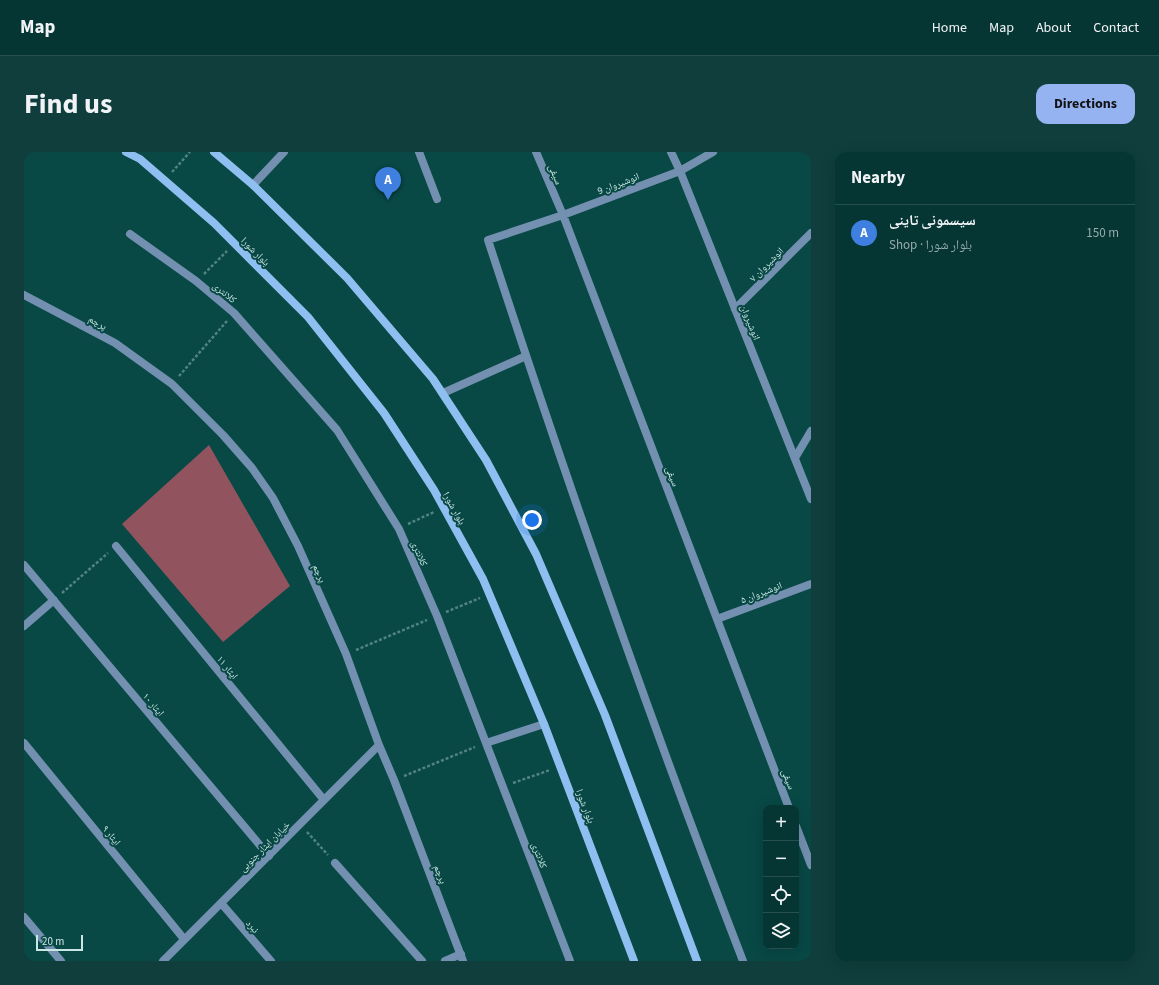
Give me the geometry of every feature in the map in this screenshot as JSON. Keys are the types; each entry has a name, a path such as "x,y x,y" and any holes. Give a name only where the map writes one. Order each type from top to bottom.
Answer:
{"main road":[{"name":"بلوار شورا","path":"126,152 139,156 164,180 214,223 308,316 384,413 434,490 483,579 544,724 634,961"},
{"path":"214,152 253,185 347,278 433,379 486,460 536,554 605,715 697,961"}],"street":[{"path":"253,185 284,152"},
{"path":"419,152 437,198"},
{"name":"سیفی","path":"536,152 563,215 788,805"},
{"name":"انوشیروان","path":"672,152 811,499"},
{"name":"انوشیروان 9","path":"526,356 488,240 563,215 680,171 713,152"},
{"name":"انوشیروان ۷","path":"735,308 811,233"},
{"name":"کلانتری","path":"130,234 196,281 234,313 337,430 399,529 437,616 570,961"},
{"name":"پرچم","path":"24,295 115,343 172,384 223,434 252,468 273,498 298,546 346,654 379,745 394,780 462,958"},
{"path":"443,394 526,356 632,664 744,961"},
{"path":"795,458 811,431"},
{"name":"ایثار ۱۱","path":"116,546 324,800"},
{"name":"ایثار ۱۰","path":"24,565 269,856"},
{"name":"انوشیروان ۵","path":"717,619 811,584"},
{"path":"24,626 54,600"},
{"path":"486,743 544,724"},
{"name":"ایثار ۹","path":"24,743 184,939"},
{"name":"خیابان ایثار جنوبی","path":"163,961 379,745"},
{"path":"799,834 811,865"},
{"path":"335,863 422,961"},
{"name":"نبرد","path":"221,903 271,961"},
{"path":"24,917 61,961"},
{"path":"445,961 462,958"}],"path":[{"path":"164,180 190,152"},
{"path":"196,281 235,244"},
{"path":"172,384 234,313"},
{"path":"399,529 443,508"},
{"path":"54,600 116,546"},
{"path":"346,654 489,594"},
{"path":"394,780 486,743"},
{"path":"503,787 560,767"},
{"path":"300,824 335,863"}],"shaded area":[{"path":"209,445 290,586 223,642 122,524"}],"place":[{"name":"سیسمونی تاینی","path":"388,200"}]}
